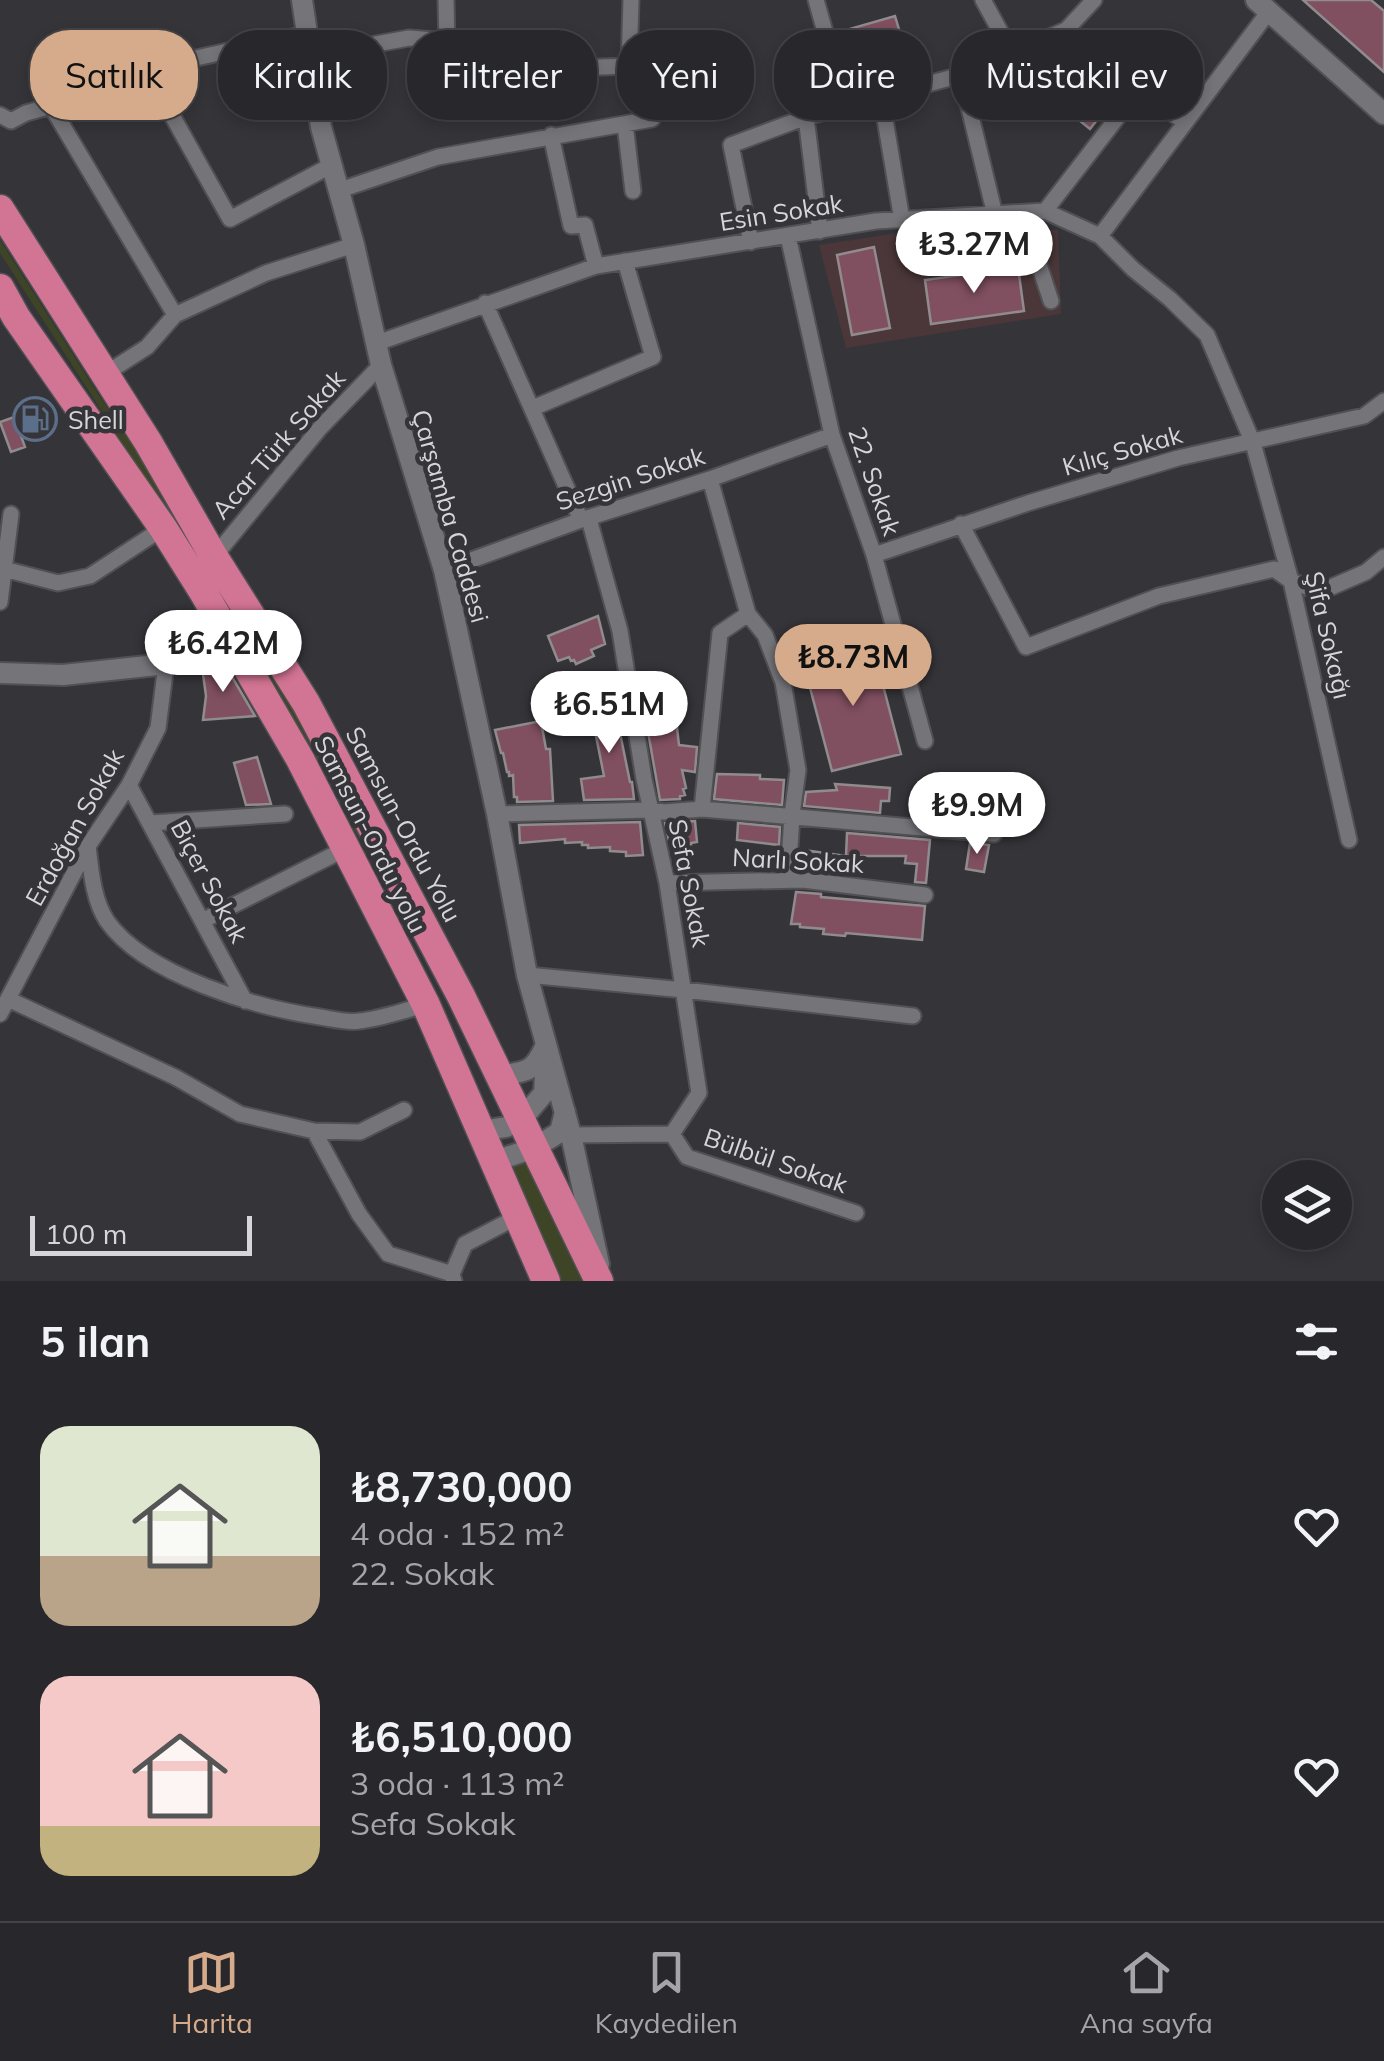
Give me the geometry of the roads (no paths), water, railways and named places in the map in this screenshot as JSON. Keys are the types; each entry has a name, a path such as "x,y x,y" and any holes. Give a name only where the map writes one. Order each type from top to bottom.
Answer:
{"highway":[{"name":"Samsun-Ordu Yolu","path":"0,209 148,442 214,557 306,703 461,996 600,1281"},
{"name":"Samsun-Ordu yolu","path":"0,288 8,322 162,528 300,759 426,1004 546,1281"}],"main road":[{"name":"Çarşamba Caddesi","path":"302,0 306,30"},
{"path":"1263,5 1384,114"},
{"name":"Çarşamba Caddesi","path":"320,120 354,244 381,365 444,570 527,975 572,1135 600,1281"},
{"path":"0,673 63,675 157,665 192,645 217,616"},
{"path":"500,1076 536,1065 546,1042"},
{"path":"482,1131 520,1120 544,1094 546,1042"},
{"path":"495,1162 534,1148 560,1132 565,1110"}],"street":[{"path":"446,0 447,30"},
{"path":"597,67 629,66 631,0"},
{"path":"816,0 824,30"},
{"path":"983,0 999,30"},
{"path":"1066,30 1094,0"},
{"path":"1100,236 1263,5"},
{"path":"0,115 10,121 30,112"},
{"path":"59,120 176,315"},
{"path":"174,120 230,220 332,165"},
{"path":"340,190 438,157 647,120"},
{"path":"751,242 731,146 798,120"},
{"path":"806,120 820,231"},
{"path":"885,120 902,220"},
{"path":"972,120 995,215"},
{"path":"1045,211 1116,120"},
{"path":"625,124 633,191"},
{"path":"551,136 571,226 584,225 596,266"},
{"name":"Esin Sokak","path":"376,342 596,266 876,221 1045,211 1100,236"},
{"path":"1022,213 1051,301"},
{"name":"22. Sokak","path":"788,236 832,435 874,555 924,741"},
{"name":"Şifa Sokağı","path":"1100,236 1207,335 1253,443 1292,581 1350,840"},
{"path":"104,374 147,346 176,315 266,273 354,244"},
{"path":"533,408 653,358 625,260"},
{"name":"Sefa Sokak","path":"485,303 585,519 620,631 650,810 667,883 699,1093 672,1134"},
{"name":"Acar Türk Sokak","path":"214,557 320,428 381,365"},
{"name":"Kılıç Sokak","path":"874,555 1178,458 1364,416 1384,400"},
{"name":"Sezgin Sokak","path":"444,570 832,435"},
{"path":"710,478 748,614 765,635 783,682 798,770 788,879"},
{"path":"0,602 11,514"},
{"path":"962,524 1026,647 1159,596 1274,569 1320,592 1366,572 1384,558"},
{"path":"2,568 58,583 90,576 162,528"},
{"path":"702,809 720,634 748,614"},
{"name":"Erdoğan Sokak","path":"4,1006 88,846 129,785 158,728 168,657"},
{"name":"Biçer Sokak","path":"129,785 245,1001"},
{"path":"497,814 702,809 994,834"},
{"path":"150,823 285,814"},
{"path":"88,846 94,886 105,919 128,945 158,965 279,1011 356,1022 426,1004"},
{"path":"202,921 345,849"},
{"name":"Narlı Sokak","path":"667,883 788,879 926,895"},
{"path":"527,975 913,1016"},
{"path":"4,1006 175,1077 240,1114 314,1132 360,1132 404,1110"},
{"path":"314,1132 359,1214 388,1254 453,1278 466,1244 517,1217"},
{"name":"Bülbül Sokak","path":"572,1135 672,1134 686,1157 856,1213"}],"place":[{"name":"Shell","path":"35,419"}]}
